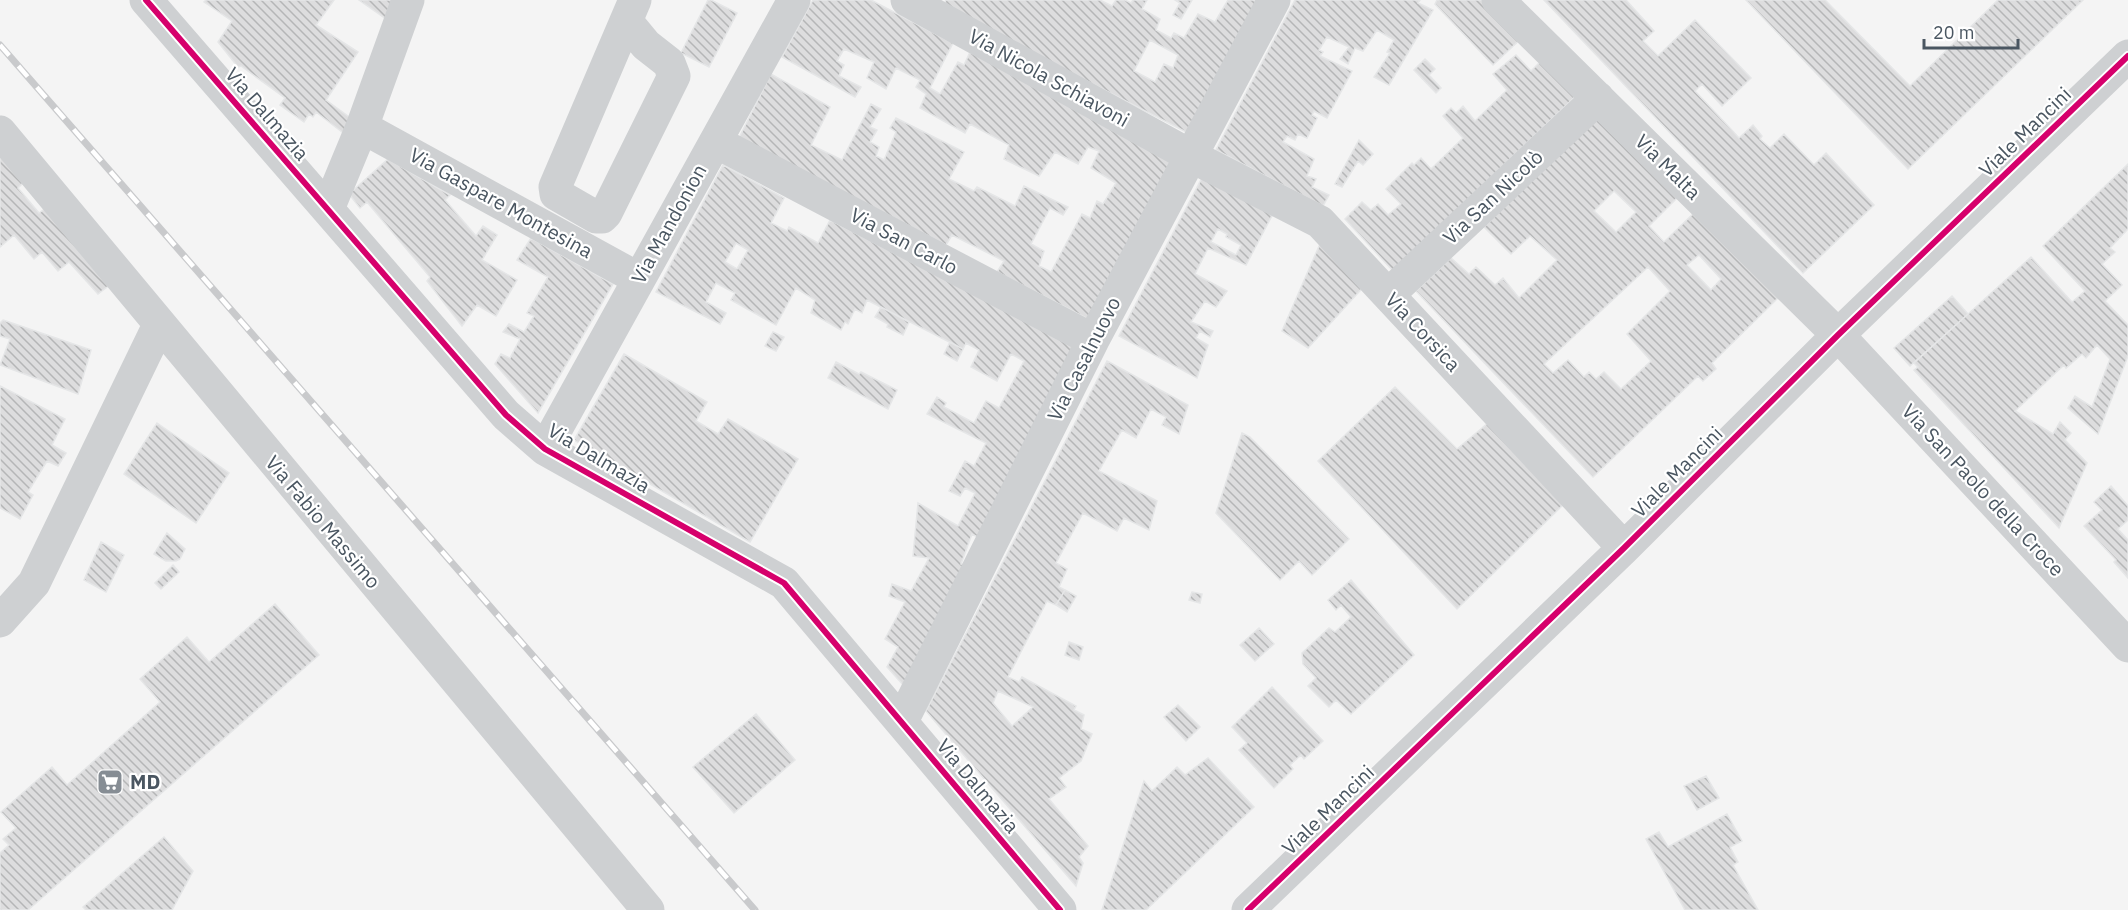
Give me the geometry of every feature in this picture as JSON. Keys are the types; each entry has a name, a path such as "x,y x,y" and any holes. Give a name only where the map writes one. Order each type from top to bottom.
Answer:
{"street":[{"name":"Via Dalmazia","path":"146,0 506,415 545,449 784,583 1060,910"},
{"path":"328,209 362,127 408,0"},
{"name":"Via Mandonion","path":"545,449 794,0"},
{"name":"Via Nicola Schiavoni","path":"907,0 1191,156"},
{"name":"Via Casalnuovo","path":"902,721 1093,340 1274,0"},
{"name":"Via Malta","path":"1498,0 1838,334"},
{"path":"631,11 646,45 669,63 674,76 606,213 602,217 596,217 556,194 555,187 631,11"},
{"name":"Viale Mancini","path":"1248,910 1624,548 1838,334 2128,56"},
{"name":"Via San Nicolò","path":"1388,295 1598,98"},
{"name":"Via Gaspare Montesina","path":"362,127 639,279"},
{"name":"Via Fabio Massimo","path":"0,132 648,910"},
{"name":"Via San Carlo","path":"716,142 1093,340"},
{"name":"Via Corsica","path":"1191,156 1320,222 1624,548"},
{"path":"0,621 34,583 159,325"},
{"name":"Via San Paolo della Croce","path":"1838,334 2128,646"}],"building":[{"path":"206,0 334,0 316,25 358,52 326,100 352,119 346,135 316,112 313,117 309,114 304,122 280,105 285,98 241,66 238,67 218,42 232,21 204,2"},
{"path":"359,0 396,0 389,21"},
{"path":"708,0 737,13 709,67 681,53"},
{"path":"813,0 871,0 953,43 930,88 940,94 958,62 964,65 970,52 1178,159 1092,321 997,272 1004,261 952,235 946,245 739,138 771,74 830,107 811,145 842,160 871,104 881,109 870,127 877,130 870,142 879,147 876,156 884,160 896,132 890,128 896,118 964,152 949,179 974,191 977,187 1015,206 1024,186 1068,207 1063,215 1050,208 1031,244 1044,251 1039,266 1051,272 1082,214 1090,218 1097,201 1103,204 1116,183 1091,168 1099,151 1088,147 1078,164 1055,152 1039,176 1004,159 1009,145 970,124 965,133 920,108 926,94 916,87 920,80 896,68 886,89 867,78 874,62 844,49 837,61 844,65 839,76 861,87 855,97 782,57"},
{"path":"946,0 1100,0 1112,6 1116,0 1131,3 1133,0 1147,0 1142,9 1160,19 1156,30 1171,38 1174,33 1184,38 1198,14 1215,22 1228,0 1261,0 1190,134 943,7","holes":["1150,40 1178,55 1173,68 1164,64 1155,82 1134,71"]},
{"path":"1175,0 1192,0 1181,19 1173,15 1180,3"},
{"path":"1295,0 1420,0 1418,3 1433,10 1389,85 1374,77 1390,53 1387,52 1394,40 1377,30 1363,51 1355,48 1348,64 1340,59 1349,47 1327,37 1319,50 1323,52 1320,56 1352,71 1327,118 1314,111 1312,115 1317,118 1307,138 1298,134 1295,140 1287,136 1283,142 1314,159 1307,176 1316,179 1312,187 1329,195 1323,206 1216,150"},
{"path":"1437,0 1496,0 1527,33 1493,65 1435,4"},
{"path":"1544,0 1626,0 1654,31 1643,41 1658,56 1695,20 1751,78 1722,106 1702,84 1695,91 1739,138 1753,125 1762,136 1760,139 1770,148 1784,134 1814,165 1826,153 1874,205 1803,273"},
{"path":"1746,0 1825,0 1910,86 1998,0 2083,0 1908,169"},
{"path":"1548,54 1583,89 1393,271 1345,219 1362,202 1371,210 1378,204 1388,215 1401,204 1386,189 1412,163 1414,165 1421,158 1431,169 1463,138 1443,116 1451,108 1456,113 1463,106 1475,121 1507,90 1493,74 1516,55 1531,71"},
{"path":"1425,59 1435,69 1429,75 1441,88 1436,93 1414,70"},
{"path":"1605,109 1683,192 1649,226 1664,242 1699,208 1782,294 1712,363 1716,369 1703,381 1698,376 1593,477 1416,291 1451,258 1469,274 1476,267 1495,285 1503,278 1519,298 1557,260 1530,236 1511,254 1484,227","holes":["1614,191 1636,212 1616,232 1594,211","1699,255 1721,279 1711,290 1687,265","1648,267 1670,291 1627,334 1651,361 1621,389 1604,372 1596,379 1589,372 1584,377 1568,360 1553,373 1544,364"]},
{"path":"0,139 31,175 18,188 39,213 54,202 119,278 98,294 69,262 58,271 42,252 34,259 14,235 0,247"},
{"path":"1359,140 1373,154 1363,165 1358,161 1342,187 1335,184"},
{"path":"388,159 450,195 445,200 476,236 483,226 497,235 482,260 517,280 496,316 477,305 462,326 427,281 430,277 367,202 360,208 349,194"},
{"path":"2128,164 2128,229 2110,248 2115,252 2102,264 2122,285 2105,301 2128,325 2128,356 2098,434 2068,408 2075,396 2092,407 2110,359 2097,345 2086,358 2082,354 2066,368 2064,365 2015,411 2053,434 2060,422 2071,433 2065,440 2087,463 2059,528 1914,370 1918,367 1914,363 2031,257 2072,302 2085,291 2043,246"},
{"path":"723,165 784,198 771,223 787,231 789,227 818,243 830,220 1081,349 981,539 972,534 961,564 966,565 904,686 887,667 898,647 885,639 905,602 889,596 892,584 911,591 929,558 913,556 918,503 958,526 975,493 965,488 960,496 949,491 965,461 974,466 986,443 927,414 937,397 946,403 944,407 974,423 986,401 999,408 1024,361 1011,354 997,381 971,367 979,350 966,343 963,349 867,300 862,313 855,309 848,324 845,322 841,330 811,313 815,300 796,288 776,325 731,300 735,293 716,283 706,302 726,313 720,324 656,292","holes":["736,243 748,250 737,269 725,262"]},
{"path":"1204,174 1275,210 1246,265 1208,248 1195,274 1227,291 1216,307 1205,301 1191,322 1213,331 1210,337 1200,331 1196,338 1208,345 1197,378 1119,336","holes":["1218,229 1227,234 1226,237 1241,245 1236,255 1211,242"]},
{"path":"1323,237 1367,283 1308,348 1282,331"},
{"path":"531,238 613,284 538,413 495,364 501,354 510,358 520,339 503,332 509,324 524,332 534,316 527,313 548,277 517,260"},
{"path":"1952,296 1968,314 1910,366 1894,348"},
{"path":"881,307 909,322 903,335 887,327 888,324 875,317"},
{"path":"3,320 91,350 78,394 0,365 10,339 0,336 0,323"},
{"path":"773,332 784,337 776,351 765,346"},
{"path":"950,342 963,349 957,361 944,354"},
{"path":"624,354 707,402 696,421 718,434 728,419 798,459 750,542 574,440"},
{"path":"1107,361 1188,405 1179,434 1162,425 1166,417 1151,409 1136,438 1122,430 1099,471 1157,501 1149,530 1124,518 1117,531 1083,513 1056,563 1067,569 1059,587 1065,590 1056,605 1047,601 1008,677 1019,682 1022,677 1076,706 1074,710 1084,715 1081,729 1092,734 1081,761 1059,778 1066,787 1049,799 1088,846 1079,857 1083,863 1076,886 926,711","holes":["998,691 1033,707 1012,726 993,703"]},
{"path":"836,362 897,390 888,409 828,378"},
{"path":"0,386 65,419 52,445 66,453 58,466 47,461 28,492 33,495 20,519 0,508"},
{"path":"1395,387 1457,449 1488,423 1569,499 1457,609 1318,461"},
{"path":"157,423 229,473 196,523 124,474"},
{"path":"1242,433 1250,437 1349,539 1312,575 1299,561 1280,580 1216,513"},
{"path":"2111,486 2128,506 2128,520 2118,529 2128,540 2128,578 2114,562 2116,560 2084,526 2102,510 2094,502"},
{"path":"167,533 185,549 180,559 176,561 166,561 154,554"},
{"path":"101,542 124,555 106,592 84,580"},
{"path":"173,565 179,572 161,589 155,583"},
{"path":"1351,580 1414,655 1351,714 1336,700 1329,707 1308,686 1316,678 1303,664 1302,653 1329,628 1335,632 1351,617 1341,605 1336,610 1328,600"},
{"path":"1065,590 1076,596 1067,612 1056,605"},
{"path":"1192,592 1202,594 1200,603 1189,600"},
{"path":"275,604 319,655 28,910 0,910 0,853 9,845 3,839 16,828 1,812 52,767 67,785 160,702 140,679 187,637 209,662"},
{"path":"1259,628 1274,644 1255,661 1240,645"},
{"path":"1069,642 1083,647 1079,660 1065,655"},
{"path":"1272,687 1323,741 1304,759 1301,755 1290,765 1293,769 1274,788 1239,750 1247,743 1232,727"},
{"path":"1178,705 1200,727 1186,741 1164,717"},
{"path":"756,714 795,760 734,813 693,767"},
{"path":"1208,758 1254,807 1146,910 1102,910 1144,781 1152,791 1177,767 1185,775"},
{"path":"1706,776 1719,798 1697,810 1684,786"},
{"path":"1727,814 1742,841 1730,847 1738,862 1733,865 1758,910 1685,910 1646,839 1659,832 1668,847"},
{"path":"164,837 193,871 172,910 86,910 83,907"}],"railway":[{"path":"0,45 755,910"}],"cycle path":[{"path":"146,0 506,415 545,449 784,583 1060,910"},
{"path":"1248,910 1624,548 1838,335 2128,56"}],"place":[{"name":"MD","path":"110,782"}]}
